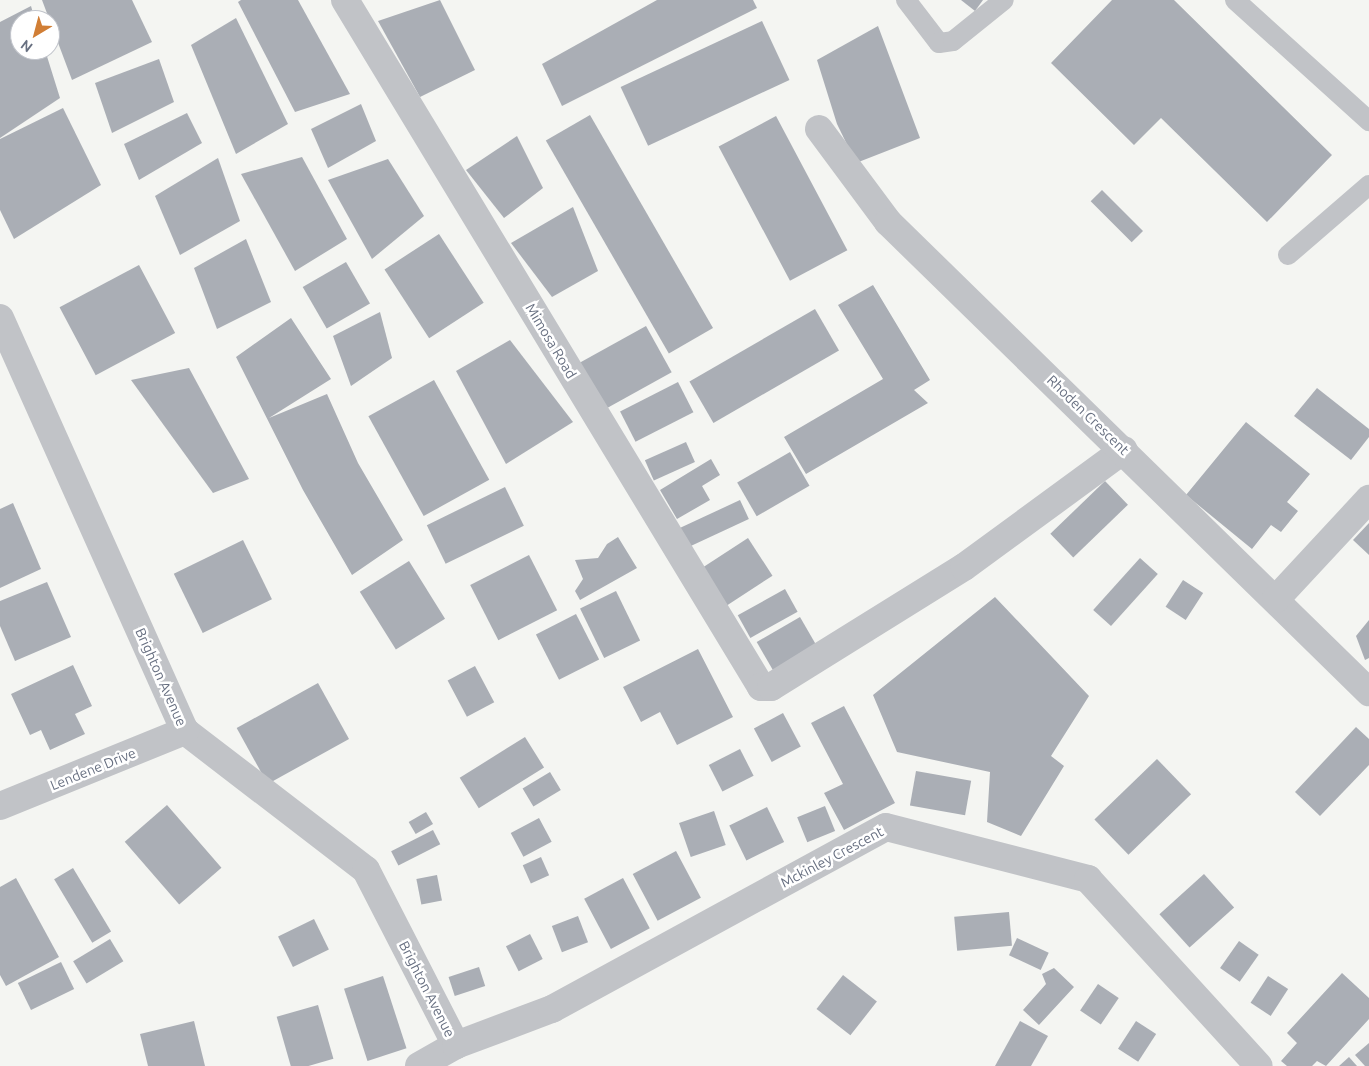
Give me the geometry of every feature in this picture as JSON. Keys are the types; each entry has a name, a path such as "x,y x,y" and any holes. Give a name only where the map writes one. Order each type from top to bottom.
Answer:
{"street":[{"name":"Mimosa Road","path":"345,0 761,687 771,688 964,567 1124,450"},
{"name":"Rhoden Crescent","path":"819,129 888,222 1124,450 1369,692"},
{"name":"Brighton Avenue","path":"0,318 185,731 366,870 456,1045"},
{"path":"1276,599 1369,499"},
{"name":"Lendene Drive","path":"0,806 185,731"},
{"name":"Mckinley Crescent","path":"419,1066 456,1045 552,1010 886,827 1088,879 1259,1066"}],"lane":[{"path":"906,0 939,43 953,41 1004,0"},
{"path":"1235,0 1369,121"},
{"path":"1288,255 1369,185"}],"building":[{"path":"42,0 132,0 152,42 72,80 60,48 60,10 46,10"},
{"path":"241,0 298,0 350,94 295,112 238,2"},
{"path":"440,0 475,70 420,97 378,21"},
{"path":"657,0 753,0 757,8 562,106 542,64"},
{"path":"961,0 983,0 975,11"},
{"path":"1112,0 1174,0 1332,155 1267,222 1161,118 1134,145 1051,63"},
{"path":"31,6 32,10 23,10"},
{"path":"10,17 10,60 48,60 60,98 0,138 0,22"},
{"path":"236,18 288,124 236,154 191,45"},
{"path":"762,21 789,80 648,146 621,87"},
{"path":"878,26 920,138 856,163 837,124 817,60"},
{"path":"159,59 174,102 112,133 95,83"},
{"path":"361,104 376,141 328,168 311,129"},
{"path":"63,108 101,185 14,239 0,210 0,139"},
{"path":"187,113 202,143 139,180 124,144"},
{"path":"590,115 713,328 669,354 546,140"},
{"path":"776,116 847,250 790,281 719,147"},
{"path":"517,136 543,188 504,218 466,170"},
{"path":"302,157 347,239 295,271 241,174"},
{"path":"218,158 240,221 180,255 155,196"},
{"path":"388,159 424,216 372,259 328,180"},
{"path":"1102,190 1143,231 1132,242 1091,201"},
{"path":"573,207 598,271 552,297 511,243"},
{"path":"439,234 484,303 429,338 384,269"},
{"path":"246,239 271,302 217,329 194,268"},
{"path":"346,262 370,304 327,329 303,287"},
{"path":"139,265 175,333 96,375 60,307"},
{"path":"873,285 930,380 914,390 928,403 806,474 784,437 883,379 838,305"},
{"path":"815,309 839,351 713,423 689,382"},
{"path":"380,312 392,358 351,386 333,336"},
{"path":"291,318 331,379 269,418 327,394 358,463 403,540 352,575 303,490 236,357"},
{"path":"646,326 672,372 601,412 575,365"},
{"path":"510,340 573,422 506,464 456,371"},
{"path":"189,368 249,479 213,493 131,380"},
{"path":"434,380 489,480 424,516 368,416"},
{"path":"678,382 693,412 636,442 620,412"},
{"path":"1317,388 1369,429 1369,437 1351,460 1294,416"},
{"path":"1246,422 1310,474 1287,502 1298,511 1281,532 1271,525 1252,549 1186,495"},
{"path":"686,442 695,462 654,480 645,460"},
{"path":"790,452 810,486 757,516 737,483"},
{"path":"711,459 720,475 702,486 710,500 677,519 660,490"},
{"path":"1105,481 1128,505 1073,558 1050,534"},
{"path":"505,487 524,526 446,564 427,525"},
{"path":"740,500 749,519 685,549 677,530"},
{"path":"13,503 41,569 0,588 0,509"},
{"path":"1369,523 1369,555 1353,540"},
{"path":"618,537 637,568 580,600 575,591 583,579 575,560 598,558 607,544"},
{"path":"748,538 773,576 727,605 703,567"},
{"path":"243,540 272,599 203,633 174,574"},
{"path":"529,555 557,610 498,640 470,585"},
{"path":"1140,558 1158,574 1111,626 1093,610"},
{"path":"409,561 445,619 396,649 360,592"},
{"path":"1183,580 1203,593 1186,620 1166,607"},
{"path":"47,582 71,637 15,661 0,626 0,601"},
{"path":"785,589 798,612 750,638 738,615"},
{"path":"616,591 640,640 604,658 580,609"},
{"path":"995,597 1089,696 1051,756 1064,766 1021,836 987,822 990,772 897,752 873,695"},
{"path":"576,614 599,659 559,680 536,634"},
{"path":"800,617 820,651 776,676 757,642"},
{"path":"1369,620 1369,658 1365,660 1356,636"},
{"path":"698,649 733,717 677,745 660,712 641,722 623,687"},
{"path":"73,665 92,706 75,714 85,734 50,750 41,730 30,735 11,694"},
{"path":"475,666 494,702 467,717 448,681"},
{"path":"318,683 349,739 268,784 237,728"},
{"path":"844,706 895,803 844,830 824,793 843,784 811,723"},
{"path":"783,713 801,747 772,762 754,728"},
{"path":"1356,727 1369,739 1369,765 1320,816 1295,792"},
{"path":"525,737 544,768 479,808 460,778"},
{"path":"740,749 754,776 722,792 709,765"},
{"path":"1157,759 1191,794 1128,855 1094,819"},
{"path":"916,771 971,781 965,815 910,805"},
{"path":"550,772 561,790 533,806 523,788"},
{"path":"167,805 221,868 179,904 125,842"},
{"path":"825,806 835,831 807,842 797,817"},
{"path":"767,807 784,842 746,860 729,825"},
{"path":"714,811 726,845 691,857 679,823"},
{"path":"426,812 433,824 416,834 409,822"},
{"path":"539,818 552,842 523,857 511,833"},
{"path":"433,830 440,844 398,866 391,851"},
{"path":"676,851 701,898 658,921 633,874"},
{"path":"541,857 549,875 531,883 523,865"},
{"path":"73,868 111,931 92,943 54,879"},
{"path":"1204,874 1234,907 1190,948 1159,914"},
{"path":"437,875 442,901 421,905 416,879"},
{"path":"16,878 59,957 6,986 0,975 0,887"},
{"path":"623,878 650,928 611,949 584,899"},
{"path":"1009,912 1012,946 957,951 954,917"},
{"path":"578,916 588,942 562,952 552,926"},
{"path":"314,919 329,950 293,967 278,937"},
{"path":"530,934 543,959 519,971 506,946"},
{"path":"1017,938 1049,953 1041,970 1009,955"},
{"path":"110,939 123,961 87,983 73,961"},
{"path":"1239,941 1259,955 1240,982 1220,968"},
{"path":"61,962 74,989 31,1010 18,983"},
{"path":"479,967 485,986 455,996 449,977"},
{"path":"1054,968 1074,987 1039,1025 1023,1010 1046,984 1042,974"},
{"path":"1342,973 1369,998 1369,1019 1326,1066 1317,1061 1312,1066 1287,1066 1281,1061 1297,1043 1287,1033"},
{"path":"843,975 877,1001 850,1035 817,1009"},
{"path":"383,976 406,1048 367,1061 344,989"},
{"path":"1268,976 1288,989 1271,1016 1251,1003"},
{"path":"1098,984 1119,998 1101,1025 1080,1011"},
{"path":"318,1005 333,1059 308,1066 291,1066 277,1017"},
{"path":"194,1021 205,1066 148,1066 140,1034"},
{"path":"1020,1021 1048,1036 1031,1066 995,1066"},
{"path":"1136,1021 1156,1034 1138,1062 1118,1049"},
{"path":"1369,1043 1369,1066 1365,1066 1355,1055"},
{"path":"1349,1057 1357,1066 1339,1066"}]}
